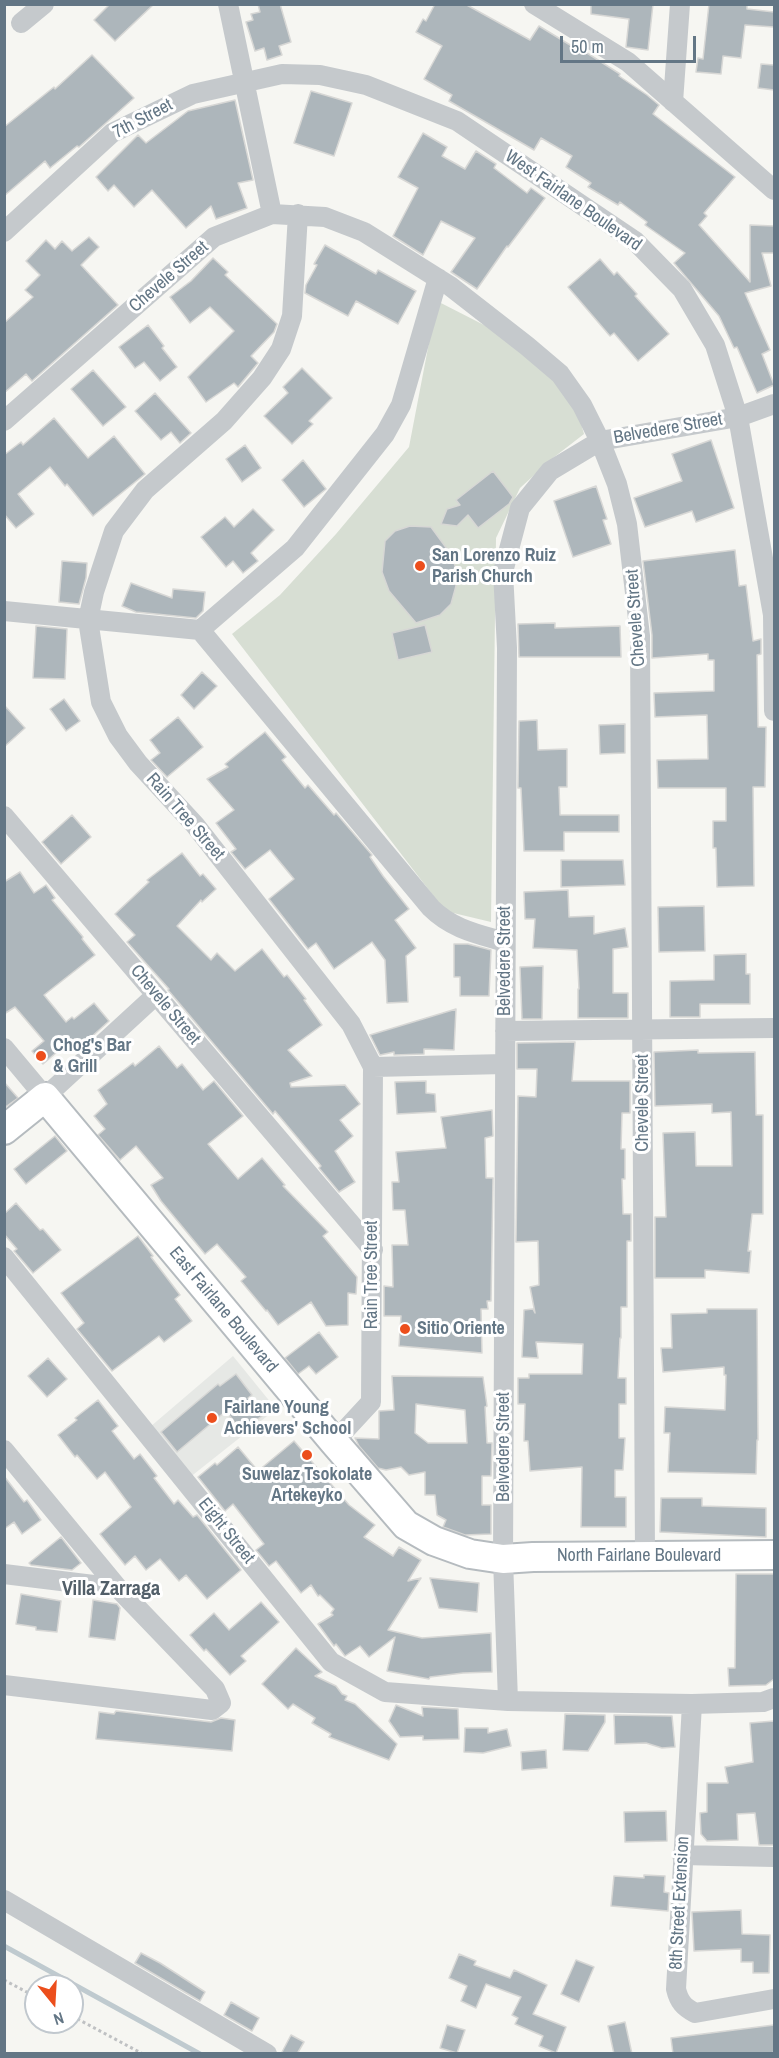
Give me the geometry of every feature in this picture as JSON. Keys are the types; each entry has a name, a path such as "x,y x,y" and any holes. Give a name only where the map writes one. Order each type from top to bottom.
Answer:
{"street":[{"path":"21,23 44,4"},
{"path":"228,4 272,214"},
{"path":"673,102 680,4"},
{"path":"538,5 628,62 774,190"},
{"name":"West Fairlane Boulevard","path":"244,82 282,74 320,75 366,85 457,121 634,241 682,289 715,345 738,417 773,615 774,711"},
{"name":"7th Street","path":"4,232 112,134 193,94 244,82"},
{"name":"Chevele Street","path":"4,422 214,237 272,214 325,217 364,232 438,278 527,346 560,374 582,405 600,441 617,484 627,524 640,636 645,1556"},
{"name":"Rain Tree Street","path":"298,214 292,316 281,349 262,378 224,421 145,490 114,531 94,592 88,620 102,702 118,736 138,763 195,825 351,1024 373,1067 371,1402 334,1442"},
{"path":"200,630 295,548 385,434 400,405 438,278"},
{"name":"Belvedere Street","path":"508,1701 503,1559 507,648 503,572 520,508 550,471 600,441 738,417 774,404"},
{"path":"4,611 200,630 431,908 442,919 461,930 506,942"},
{"name":"Chevele Street","path":"4,816 373,1250"},
{"path":"4,1130 45,1097 156,995"},
{"path":"505,1031 774,1028"},
{"path":"4,1048 45,1097"},
{"path":"373,1067 505,1064"},
{"name":"East Fairlane Boulevard","path":"45,1097 334,1442 406,1524 434,1540 470,1554 503,1559"},
{"name":"Eight Street","path":"4,1257 332,1662 385,1692 508,1701 692,1704 763,1702 774,1698"},
{"path":"4,1450 118,1588 215,1689 221,1703 212,1710 4,1685"},
{"name":"North Fairlane Boulevard","path":"503,1559 774,1555"},
{"path":"4,1575 118,1588"},
{"name":"8th Street Extension","path":"692,1704 682,1855 676,1989 678,1999 686,2008 695,2013 774,1999"},
{"path":"682,1855 774,1857"},
{"path":"4,1900 267,2054"}],"path":[{"path":"4,1980 24,1991"},
{"path":"84,2022 143,2054"}],"shaded area":[{"path":"437,301 531,349 575,403 584,434 520,488 496,538 491,922 445,911 232,634 280,595 336,534 409,447"},
{"name":"Fairlane Young Achievers' School","path":"233,1356 276,1409 189,1478 150,1427"}],"building":[{"path":"110,4 154,4 115,41 94,20"},
{"path":"258,4 280,4 291,42 279,46 282,55 267,60 264,48 255,51 246,22 253,20 251,14 260,12"},
{"path":"435,4 465,4 530,40 539,26 575,48 576,46 620,74 619,76 647,95 659,105 653,114 735,177 704,213 707,216 699,225 750,282 750,225 774,226 774,253 762,253 771,286 745,293 770,350 762,354 774,385 757,393 737,347 734,348 719,316 674,263 685,253 645,225 647,222 620,202 618,205 588,187 591,183 566,167 572,156 541,138 534,150 449,101 452,95 424,79 442,46 416,32 423,19 426,21"},
{"path":"591,4 653,4 648,50 626,47 629,19 591,14"},
{"path":"709,4 747,4 747,9 774,12 774,27 745,25 741,58 723,56 721,74 696,72 698,58 703,59"},
{"path":"92,55 134,98 79,147 77,146 50,168 45,161 4,196 4,127 54,87 55,89"},
{"path":"761,64 774,65 774,90 758,88"},
{"path":"311,91 352,103 334,156 294,143"},
{"path":"235,100 253,180 238,183 247,208 216,219 211,206 186,228 152,190 134,207 114,185 108,191 96,177 138,135 146,143 188,111"},
{"path":"423,133 447,147 442,156 465,169 476,151 496,164 494,168 527,193 531,188 545,198 477,289 451,272 475,238 441,221 423,255 393,236 418,188 398,177"},
{"path":"89,237 99,247 81,265 118,305 32,381 26,374 4,393 4,323 33,297 25,290 40,275 26,261 46,240 55,249 62,241 72,251"},
{"path":"325,245 376,274 378,270 416,291 398,324 356,301 348,316 305,293 306,285 317,265 314,264"},
{"path":"213,258 228,272 225,275 277,324 274,332 251,356 258,363 238,387 234,383 206,402 188,377 234,331 210,307 190,323 170,297 191,281"},
{"path":"600,259 614,275 617,272 669,334 638,361 614,333 610,336 568,287"},
{"path":"148,325 177,367 160,381 144,362 135,368 119,347"},
{"path":"302,368 332,398 309,421 313,424 292,444 264,416 288,393 283,387"},
{"path":"93,370 126,407 103,426 71,389"},
{"path":"155,393 191,433 180,443 171,432 161,440 135,411"},
{"path":"54,418 88,458 114,436 145,474 93,516 50,467 18,494 34,514 16,528 4,514 4,455 21,442 23,445"},
{"path":"711,440 734,508 696,522 692,511 645,527 634,498 682,481 672,454"},
{"path":"245,445 261,468 242,482 226,459"},
{"path":"303,460 326,489 304,507 282,480"},
{"path":"493,471 513,497 509,504 478,528 468,515 457,526 441,524 447,509 460,505 456,500"},
{"path":"596,486 607,519 603,520 611,544 573,557 554,501"},
{"path":"253,509 274,530 251,553 258,561 243,573 233,561 226,567 201,537 225,517 234,527"},
{"path":"410,526 431,527 450,553 456,568 456,586 451,604 440,615 416,623 389,591 382,572 385,541 395,531"},
{"path":"735,550 739,586 746,585 753,641 761,639 761,654 757,655 758,727 766,727 765,787 753,787 754,886 717,887 713,821 726,821 726,788 658,788 657,760 708,759 707,715 655,717 654,693 714,691 714,660 708,660 708,654 652,658 652,635 643,561"},
{"path":"62,561 87,563 86,578 79,604 59,602"},
{"path":"131,583 172,598 173,589 205,592 203,611 196,618 136,612 122,606"},
{"path":"555,623 555,628 620,626 621,657 519,657 518,624"},
{"path":"425,625 432,652 398,660 392,633"},
{"path":"36,626 67,629 65,679 33,678"},
{"path":"202,672 217,686 194,709 181,695"},
{"path":"64,699 80,721 66,731 50,709"},
{"path":"4,705 25,728 4,747"},
{"path":"178,717 203,747 167,777 151,760 160,753 150,740"},
{"path":"537,720 538,750 567,749 567,787 559,787 560,815 619,815 619,832 564,832 564,851 524,851 521,788 518,788 519,721"},
{"path":"625,724 625,753 600,754 599,725"},
{"path":"265,732 286,757 282,760 305,788 308,785 334,815 336,813 372,855 370,857 383,876 409,909 395,920 416,948 406,956 408,1002 387,1003 385,960 372,942 334,969 316,943 308,949 269,899 294,879 270,850 245,869 231,852 236,849 216,823 234,810 207,779 228,767 225,764"},
{"path":"72,815 91,837 61,864 42,842"},
{"path":"182,853 200,876 203,874 216,889 202,902 201,900 177,926 211,960 217,953 235,971 262,949 284,977 287,975 306,999 304,1000 322,1025 288,1050 312,1076 290,1083 291,1087 345,1085 360,1104 340,1120 353,1136 335,1151 355,1182 339,1192 319,1168 321,1166 275,1111 273,1114 127,942 135,935 115,914 149,882 147,880"},
{"path":"561,860 623,860 625,885 561,887"},
{"path":"20,872 34,893 46,885 55,898 52,900 95,955 44,995 66,1022 72,1017 74,1019 94,1003 109,1021 78,1049 71,1040 43,1064 32,1051 44,1041 15,1007 4,1014 4,882"},
{"path":"568,890 569,917 594,916 594,934 625,928 628,947 613,949 613,993 628,993 628,1018 578,1018 577,950 533,948 535,919 525,919 524,892"},
{"path":"704,906 705,951 659,952 658,907"},
{"path":"454,944 468,944 491,950 489,996 460,996 460,977 454,977"},
{"path":"746,954 746,974 750,974 750,1004 700,1004 700,1017 670,1017 670,981 714,980 714,955"},
{"path":"543,966 542,1019 522,1019 520,967"},
{"path":"456,1009 454,1050 424,1049 424,1054 394,1055 394,1052 380,1055 370,1035"},
{"path":"575,1042 572,1081 630,1081 630,1113 622,1113 621,1149 625,1149 625,1179 622,1179 623,1214 631,1214 631,1241 627,1241 627,1307 621,1307 618,1378 626,1378 626,1404 619,1404 619,1438 625,1438 623,1470 615,1470 615,1497 626,1497 626,1527 581,1527 582,1467 530,1471 528,1441 524,1441 525,1404 518,1404 518,1378 529,1378 529,1374 582,1374 583,1344 536,1342 538,1358 522,1357 524,1310 533,1309 535,1313 530,1287 539,1285 538,1241 516,1242 518,1096 536,1097 537,1069 517,1069 517,1043"},
{"path":"159,1046 177,1068 182,1064 203,1090 214,1081 243,1116 208,1144 238,1179 262,1158 285,1185 283,1186 328,1232 323,1236 357,1277 356,1294 348,1293 348,1325 326,1326 311,1302 278,1325 241,1281 246,1277 217,1244 205,1254 161,1201 151,1185 163,1178 136,1146 120,1160 98,1135 105,1129 94,1116 107,1104 98,1090 133,1063 135,1066"},
{"path":"698,1050 698,1053 755,1052 756,1115 763,1115 763,1214 752,1214 748,1251 751,1251 749,1273 705,1270 705,1278 655,1278 655,1217 666,1217 663,1133 695,1132 696,1166 732,1166 731,1112 712,1113 712,1104 655,1106 654,1052"},
{"path":"426,1081 426,1093 435,1094 436,1112 397,1114 395,1082"},
{"path":"4,1082 18,1098 4,1108"},
{"path":"492,1110 493,1136 485,1138 486,1178 493,1178 491,1301 487,1301 488,1309 481,1309 482,1353 399,1346 401,1316 384,1316 384,1286 393,1287 392,1245 408,1245 405,1210 393,1210 392,1182 399,1182 396,1152 446,1148 441,1117"},
{"path":"55,1136 67,1151 26,1184 14,1169"},
{"path":"16,1203 61,1250 33,1273 14,1251 17,1249 4,1234 4,1214"},
{"path":"138,1236 180,1295 175,1299 192,1321 164,1342 159,1336 112,1371 77,1329 84,1323 61,1293"},
{"path":"707,1309 757,1309 756,1474 668,1472 670,1433 664,1433 665,1407 725,1410 726,1375 724,1375 724,1367 663,1372 661,1348 672,1348 671,1314 707,1313"},
{"path":"319,1332 338,1357 316,1374 309,1366 298,1374 285,1358"},
{"path":"48,1358 67,1379 47,1397 28,1376"},
{"path":"236,1374 252,1395 248,1398 262,1416 241,1431 226,1411 177,1452 161,1432 218,1384 220,1386"},
{"path":"392,1376 483,1377 487,1406 485,1407 487,1443 492,1443 491,1476 482,1476 482,1505 491,1505 491,1534 465,1535 443,1527 446,1520 437,1515 435,1495 425,1495 425,1472 409,1475 401,1467 386,1470 378,1468 359,1446 355,1438 379,1439 379,1411 394,1410","holes":["416,1404 465,1410 467,1443 428,1443 415,1433"]},
{"path":"98,1400 118,1426 112,1431 134,1459 140,1454 157,1476 154,1478 174,1504 178,1500 193,1517 197,1515 241,1570 207,1599 186,1575 179,1581 160,1559 146,1570 135,1556 125,1565 100,1534 131,1507 105,1472 97,1479 77,1455 75,1457 58,1435"},
{"path":"294,1441 349,1505 375,1525 364,1537 393,1556 399,1547 421,1560 408,1581 421,1578 388,1630 422,1638 491,1633 492,1672 463,1673 429,1679 387,1671 395,1637 369,1657 360,1646 345,1656 336,1644 334,1646 318,1624 333,1615 331,1613 334,1609 320,1595 318,1596 311,1585 301,1593 276,1561 269,1566 256,1550 264,1544 233,1504 225,1511 198,1477 238,1447 258,1471"},
{"path":"4,1476 24,1502 27,1500 41,1520 22,1534 14,1522 4,1529"},
{"path":"661,1498 702,1498 702,1506 766,1508 766,1537 660,1532"},
{"path":"61,1537 81,1563 72,1570 29,1563"},
{"path":"736,1574 774,1574 774,1679 766,1685 729,1686 728,1668 735,1668"},
{"path":"430,1578 479,1583 477,1612 439,1608"},
{"path":"21,1594 61,1601 57,1632 36,1630 36,1627 16,1624"},
{"path":"93,1600 117,1604 120,1608 115,1640 89,1637"},
{"path":"261,1602 279,1622 241,1656 246,1661 230,1675 190,1635 214,1613 229,1630"},
{"path":"296,1648 322,1672 315,1676 336,1686 342,1694 347,1696 345,1700 355,1704 397,1744 389,1760 329,1737 331,1734 312,1723 315,1718 293,1704 288,1709 262,1684"},
{"path":"396,1705 423,1716 422,1707 458,1709 459,1739 423,1740 423,1736 400,1737 389,1721"},
{"path":"116,1711 211,1722 221,1718 235,1720 232,1751 96,1739 99,1712 114,1714"},
{"path":"565,1714 605,1715 605,1722 588,1751 563,1750"},
{"path":"614,1715 672,1716 675,1747 662,1748 646,1743 615,1744"},
{"path":"774,1721 774,1845 759,1845 755,1813 737,1814 738,1840 707,1841 701,1834 700,1813 707,1812 707,1783 728,1783 725,1767 753,1762 750,1723"},
{"path":"465,1728 488,1728 488,1733 507,1729 511,1746 483,1753 464,1752"},
{"path":"546,1750 547,1768 522,1770 521,1752"},
{"path":"666,1811 667,1841 625,1842 624,1812"},
{"path":"644,1875 665,1876 664,1892 669,1893 668,1911 611,1906 614,1876 644,1878"},
{"path":"741,1910 742,1934 770,1935 769,1973 753,1973 753,1962 741,1962 741,1949 694,1951 692,1912"},
{"path":"141,1953 205,1992 200,2001 135,1963"},
{"path":"459,1954 476,1961 474,1965 510,1978 514,1970 547,1985 533,2014 566,2027 556,2053 539,2046 543,2036 515,2024 518,2018 512,2015 521,1997 486,1984 476,2008 461,2001 467,1986 449,1978"},
{"path":"576,1960 594,1967 579,2002 561,1994"},
{"path":"231,2002 259,2018 252,2031 224,2015"},
{"path":"625,2022 632,2054 614,2054 608,2026"},
{"path":"447,2025 465,2030 457,2053 440,2048"},
{"path":"774,2025 774,2052 769,2054 673,2054 671,2038"},
{"path":"291,2035 304,2042 297,2054 281,2054"}],"waterway":[{"path":"4,1946 200,2054"}],"place":[{"name":"San Lorenzo Ruiz Parish Church","path":"420,566"},
{"name":"Chog's Bar & Grill","path":"41,1056"},
{"name":"Sitio Oriente","path":"405,1329"},
{"name":"Fairlane Young Achievers' School","path":"212,1418"},
{"name":"Suwelaz Tsokolate Artekeyko","path":"307,1455"}],"district":[{"name":"Villa Zarraga","path":"111,1590"}]}
